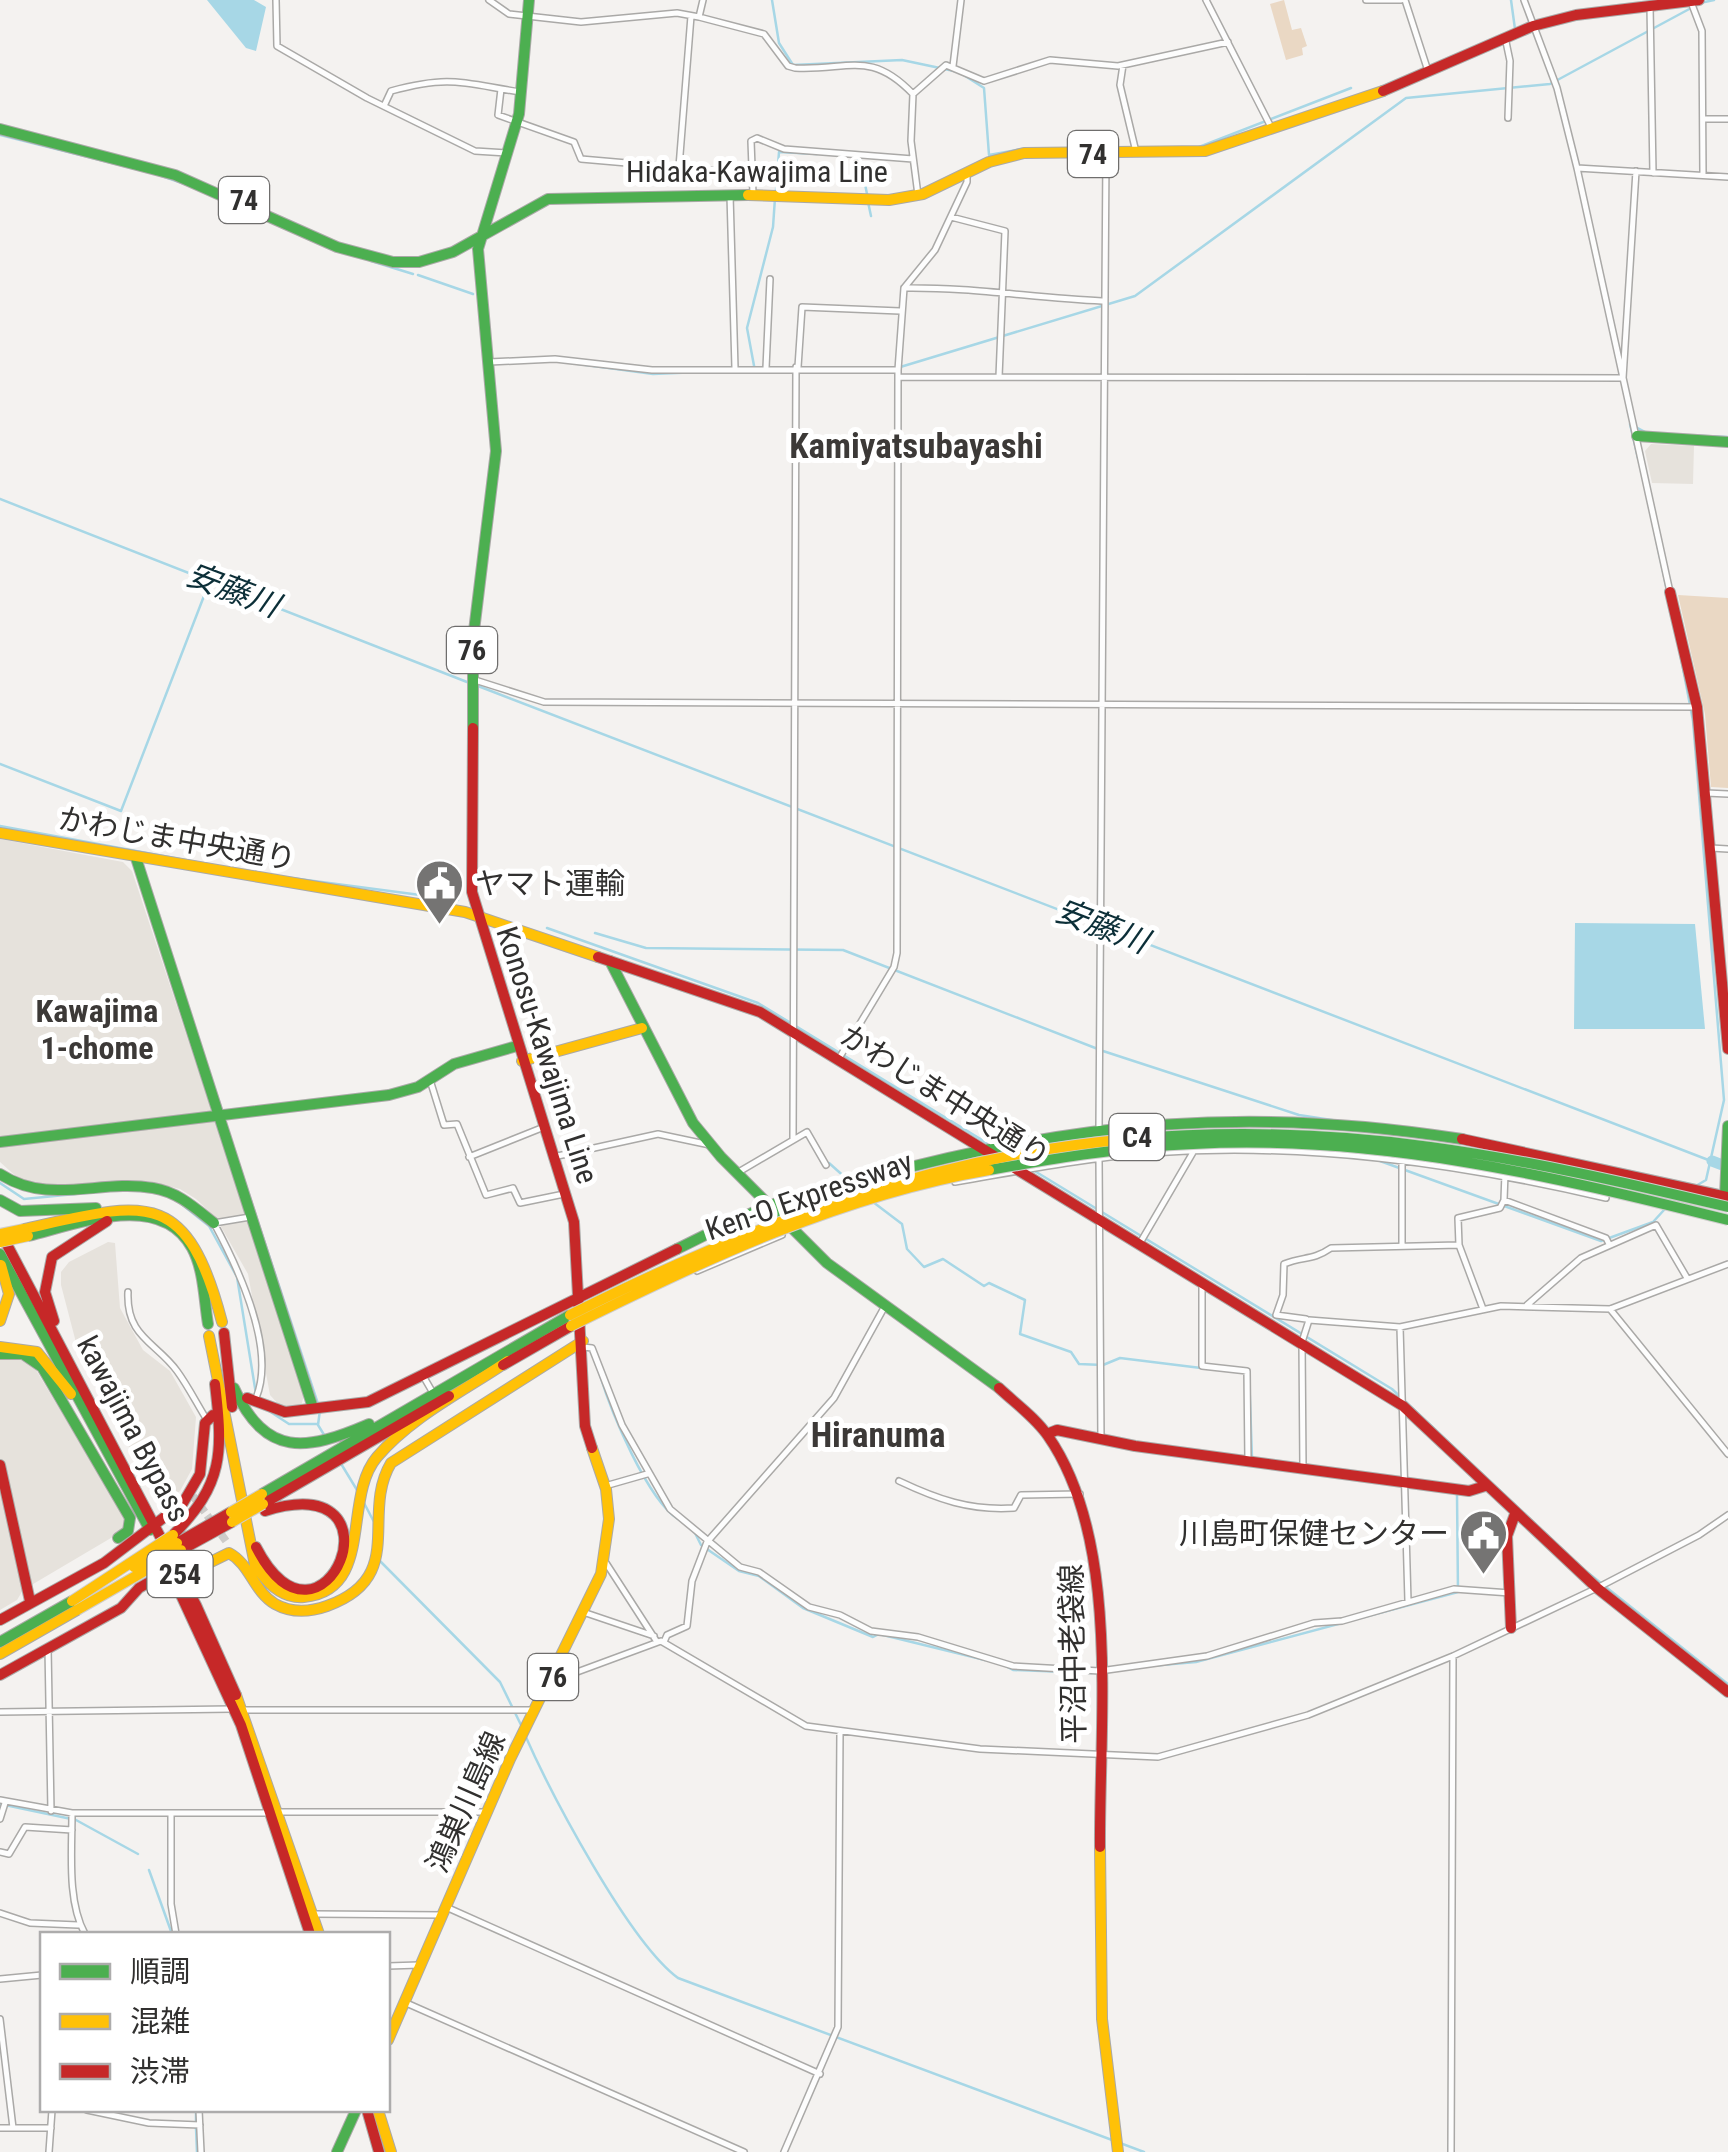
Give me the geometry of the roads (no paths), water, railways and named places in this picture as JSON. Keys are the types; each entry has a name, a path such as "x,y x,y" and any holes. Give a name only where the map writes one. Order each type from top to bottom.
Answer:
{"main road":[{"name":"Konosu-Kawajima Line","path":"528,0 517,122 480,234 479,276 496,464 474,612 472,892 476,915 566,1194 576,1236 581,1294"},
{"name":"Hidaka-Kawajima Line","path":"0,128 173,174 241,199 342,247 387,261 412,263 441,257 520,209 548,199 753,194 880,200 918,196 966,173 1024,153 1205,151 1273,131 1534,26 1576,14 1695,1"},
{"path":"1637,436 1728,442"},
{"path":"1670,592 1697,707 1728,1049"},
{"name":"かわじま中央通り","path":"0,833 476,915 760,1012 1402,1400 1485,1486 1596,1588 1728,1692"},
{"path":"136,858 250,1217 317,1408"},
{"name":"平沼中老袋線","path":"610,960 693,1123 710,1145 791,1231 886,1306 988,1377 1047,1434 1080,1494 1098,1567 1102,2019 1118,2152"},
{"path":"522,1061 642,1028"},
{"path":"0,1142 389,1095 430,1080 454,1064 517,1046"},
{"path":"255,1399 285,1412 368,1402 581,1294 767,1206 980,1148 1099,1128 1211,1120 1300,1121 1400,1129 1503,1145 1727,1201 1728,1126"},
{"name":"Ken-O Expressway","path":"0,1642 108,1593 179,1546 263,1503 388,1420 438,1401 571,1320 698,1250 818,1202 951,1166 1102,1140 1246,1132 1416,1142 1727,1201"},
{"name":"Ken-O Expressway","path":"336,1456 508,1361 571,1320 747,1239 858,1200 983,1168 1145,1146 1246,1143 1414,1154 1566,1181 1728,1220"},
{"path":"0,1174 33,1194 125,1184 158,1187 188,1199 214,1222"},
{"path":"0,1200 20,1211 164,1213 186,1227 202,1251 223,1327 240,1456 263,1566 280,1583 300,1589 321,1586 335,1576 346,1546 341,1524 332,1513 309,1502 263,1503 232,1520"},
{"path":"60,1346 45,1292 47,1268 59,1250 110,1213"},
{"path":"0,1242 26,1232 110,1213 160,1220 191,1246 209,1330 222,1443 218,1474 208,1500 179,1546 74,1606"},
{"path":"0,1233 26,1232"},
{"name":"kawajima Bypass","path":"0,1233 152,1526 238,1710"},
{"path":"0,1257 9,1294 0,1321"},
{"name":"kawajima Bypass","path":"0,1257 182,1576 238,1710 318,1932"},
{"name":"鴻巣川島線","path":"390,2035 486,1812 606,1563 605,1486 585,1426 581,1294"},
{"path":"229,1553 240,1558 254,1587 274,1604 302,1612 339,1602 360,1583 380,1552 381,1486 391,1464 583,1344"},
{"path":"0,1350 37,1352 54,1369 97,1432"},
{"path":"0,1350 23,1354 42,1367 130,1518 128,1531 118,1538"},
{"path":"212,1351 255,1565 274,1589 293,1597 312,1596 339,1581 353,1555 358,1490 370,1464 438,1401"},
{"path":"230,1372 246,1415 274,1442 304,1447 322,1444 388,1420"},
{"path":"0,1620 104,1563 192,1495 200,1474 210,1418"},
{"path":"1047,1434 1057,1430 1102,1441 1469,1491 1485,1486"},
{"path":"0,1465 30,1602"},
{"path":"1511,1628 1507,1536 1515,1514"},
{"path":"226,1540 229,1553"},
{"path":"182,1576 229,1553"},
{"path":"0,1675 121,1608 139,1588 170,1570"},
{"name":"Ken-O Expressway","path":"0,1654 74,1606"},
{"name":"kawajima Bypass","path":"274,1812 309,1932"},
{"path":"337,2152 355,2112"},
{"path":"368,2112 379,2152"},
{"path":"379,2112 392,2152"}],"street":[{"path":"489,0 510,14 606,23 654,14 700,17 764,34 788,66 868,64 894,76 913,94"},
{"path":"700,17 703,0"},
{"path":"953,66 961,0"},
{"path":"1206,0 1273,131"},
{"path":"1366,0 1403,0 1428,71"},
{"path":"1524,0 1557,88 1577,168 1670,592"},
{"path":"278,1 277,46 476,152 508,153"},
{"path":"1695,1 1702,31 1704,175"},
{"path":"1650,6 1653,173"},
{"path":"679,168 691,16"},
{"path":"1505,37 1510,61 1508,118"},
{"path":"918,196 913,159 913,94 940,67 953,66 984,81 1050,60 1122,65 1228,42"},
{"path":"1122,65 1120,84 1136,154"},
{"path":"384,106 391,91 446,80 468,80 522,93"},
{"path":"501,89 498,115 577,144 581,160 752,174"},
{"path":"1703,119 1728,119"},
{"path":"753,194 751,142 756,138 784,150 913,159"},
{"path":"1099,1128 1106,155"},
{"path":"1577,168 1728,177"},
{"path":"1623,378 1636,171"},
{"path":"838,1060 894,966 897,953 900,310 908,277 935,250 966,173"},
{"path":"730,195 735,368"},
{"path":"951,217 1005,232 1000,378"},
{"path":"766,368 770,278"},
{"path":"904,288 970,286 1002,294 1102,301"},
{"path":"793,1139 797,367 802,307 900,310"},
{"path":"488,362 542,358 652,370 797,367 1000,378 1623,378"},
{"path":"472,679 536,702 1697,707"},
{"path":"1705,793 1728,794"},
{"path":"1710,848 1728,849"},
{"path":"430,1080 444,1125 458,1124 486,1194 513,1188 520,1203 566,1194"},
{"path":"1140,1244 1211,1120"},
{"path":"469,1157 544,1127"},
{"path":"1400,1129 1402,1246"},
{"path":"737,1173 809,1132 826,1164"},
{"path":"553,1157 658,1134 710,1145"},
{"path":"1483,1309 1459,1245 1458,1218 1500,1208 1504,1200 1503,1145"},
{"path":"894,1169 900,1197 1099,1159 1194,1151 1341,1153 1505,1176 1606,1198"},
{"path":"1099,1159 1102,1441"},
{"path":"1504,1200 1606,1238 1609,1244"},
{"path":"250,1217 214,1222 245,1282 260,1356 255,1399"},
{"path":"1527,1306 1556,1276 1609,1244 1660,1226 1687,1278"},
{"path":"685,1244 697,1270 791,1231"},
{"path":"1459,1245 1331,1248 1316,1260 1284,1264 1283,1294 1276,1314 1400,1327 1483,1309 1610,1309 1728,1264"},
{"path":"1202,1282 1202,1366 1247,1371 1248,1461"},
{"path":"128,1292 127,1310 142,1338 174,1366 210,1418"},
{"path":"550,1682 687,1626 692,1581 706,1542 834,1398 886,1306"},
{"path":"1610,1309 1728,1454"},
{"path":"1303,1468 1303,1337 1309,1320"},
{"path":"1400,1327 1408,1601"},
{"path":"583,1344 592,1348 599,1359 614,1407 645,1475 670,1509 692,1524 706,1542 808,1607 840,1615 863,1628 918,1637 1013,1666 1100,1671 1206,1656 1466,1588 1510,1593"},
{"path":"422,1374 438,1401"},
{"path":"605,1486 645,1475"},
{"path":"898,1481 944,1502 992,1509 1014,1508 1022,1496 1080,1494"},
{"path":"583,1612 658,1640 795,1722 840,1732 980,1749 1176,1754 1326,1709 1453,1656 1699,1535 1728,1514"},
{"path":"606,1563 658,1640"},
{"path":"48,1648 51,1812"},
{"path":"1451,2152 1453,1656"},
{"path":"0,1712 536,1710"},
{"path":"784,2152 820,2074 838,2021 840,1732"},
{"path":"0,1820 2,1801 72,1814 486,1812"},
{"path":"72,1814 78,1925 83,1932"},
{"path":"171,1814 171,1904 176,1932"},
{"path":"0,1852 9,1854 17,1847 25,1827 72,1830"},
{"path":"312,1914 444,1911 820,2074"},
{"path":"0,1912 30,1923 78,1925"},
{"path":"390,1966 420,1966"},
{"path":"0,1979 40,1975"},
{"path":"404,2002 744,2152"},
{"path":"0,2019 12,2128"},
{"path":"49,2152 52,2112"},
{"path":"99,2112 149,2123 200,2125"},
{"path":"200,2112 200,2152"},
{"path":"0,2128 52,2128"}],"water":[{"path":"207,0 254,0 266,7 256,51 246,48"},
{"path":"1575,923 1695,924 1705,1029 1574,1029"}],"waterway":[{"path":"772,0 779,43 793,65 902,60 954,71"},
{"path":"1511,0 1515,29"},
{"path":"1700,3 1714,0"},
{"path":"897,368 1135,296 1406,98 1550,84 1693,7"},
{"path":"962,74 984,88 989,155 1022,149 1081,149"},
{"path":"1199,147 1351,88"},
{"path":"0,135 156,174 225,198"},
{"path":"776,190 779,152 817,154"},
{"path":"855,157 860,159 867,194"},
{"path":"755,371 747,328 773,227 775,198"},
{"path":"868,202 871,216"},
{"path":"371,261 413,274"},
{"path":"418,275 473,294"},
{"path":"564,362 653,374 700,372"},
{"path":"1638,458 1630,424 1649,434"},
{"path":"1657,434 1728,437"},
{"name":"安藤川","path":"0,499 467,682"},
{"path":"1655,534 1667,590"},
{"path":"0,764 121,811 209,583"},
{"path":"1678,642 1693,721 1724,1100 1706,1180 1694,1187"},
{"name":"安藤川","path":"478,686 1711,1161"},
{"path":"0,826 234,869"},
{"path":"261,874 458,900"},
{"path":"547,928 758,1003 987,1143"},
{"path":"595,933 646,948 843,950 1103,1051 1299,1115 1358,1124"},
{"path":"201,1048 222,1111"},
{"path":"224,1119 320,1410 318,1425 326,1438"},
{"path":"1380,1161 1601,1241 1653,1222 1664,1210"},
{"name":"安藤川","path":"1712,1161 1728,1167"},
{"path":"829,1163 848,1180"},
{"path":"1033,1170 1392,1389 1582,1568 1728,1684"},
{"path":"0,1183 24,1199 106,1191"},
{"path":"111,1190 143,1191"},
{"path":"175,1199 209,1226 237,1277 256,1394"},
{"path":"873,1202 902,1224 907,1249 924,1267 943,1259 984,1286 989,1283 1025,1300 1020,1334 1071,1352 1079,1364 1103,1365 1120,1358 1201,1368"},
{"path":"1249,1373 1252,1458 1458,1486"},
{"path":"600,1375 621,1432 643,1474 666,1509 678,1519"},
{"path":"266,1409 289,1424 317,1424"},
{"path":"340,1462 357,1490"},
{"path":"1150,1666 1196,1662 1458,1592 1457,1494"},
{"path":"363,1501 374,1522 374,1555"},
{"path":"695,1533 701,1545 739,1571 759,1576 803,1608 873,1637 879,1634 985,1660"},
{"path":"380,1561 500,1682 522,1727"},
{"path":"1002,1664 1013,1670 1092,1673"},
{"path":"525,1735 553,1793 615,1901 658,1960 678,1978 1144,2152"},
{"path":"0,1804 76,1820 138,1854"},
{"path":"149,1870 171,1932"},
{"path":"196,2112 196,2122"},
{"path":"196,2128 197,2152"}],"tunnel":[{"path":"193,1496 226,1541"}],"place":[{"name":"ヤマト運輸","path":"440,926"},
{"name":"川島町保健センター","path":"1484,1576"}],"district":[{"name":"Kamiyatsubayashi","path":"916,446"},
{"name":"Kawajima 1-chome","path":"97,1030"},
{"name":"Hiranuma","path":"878,1435"}]}
